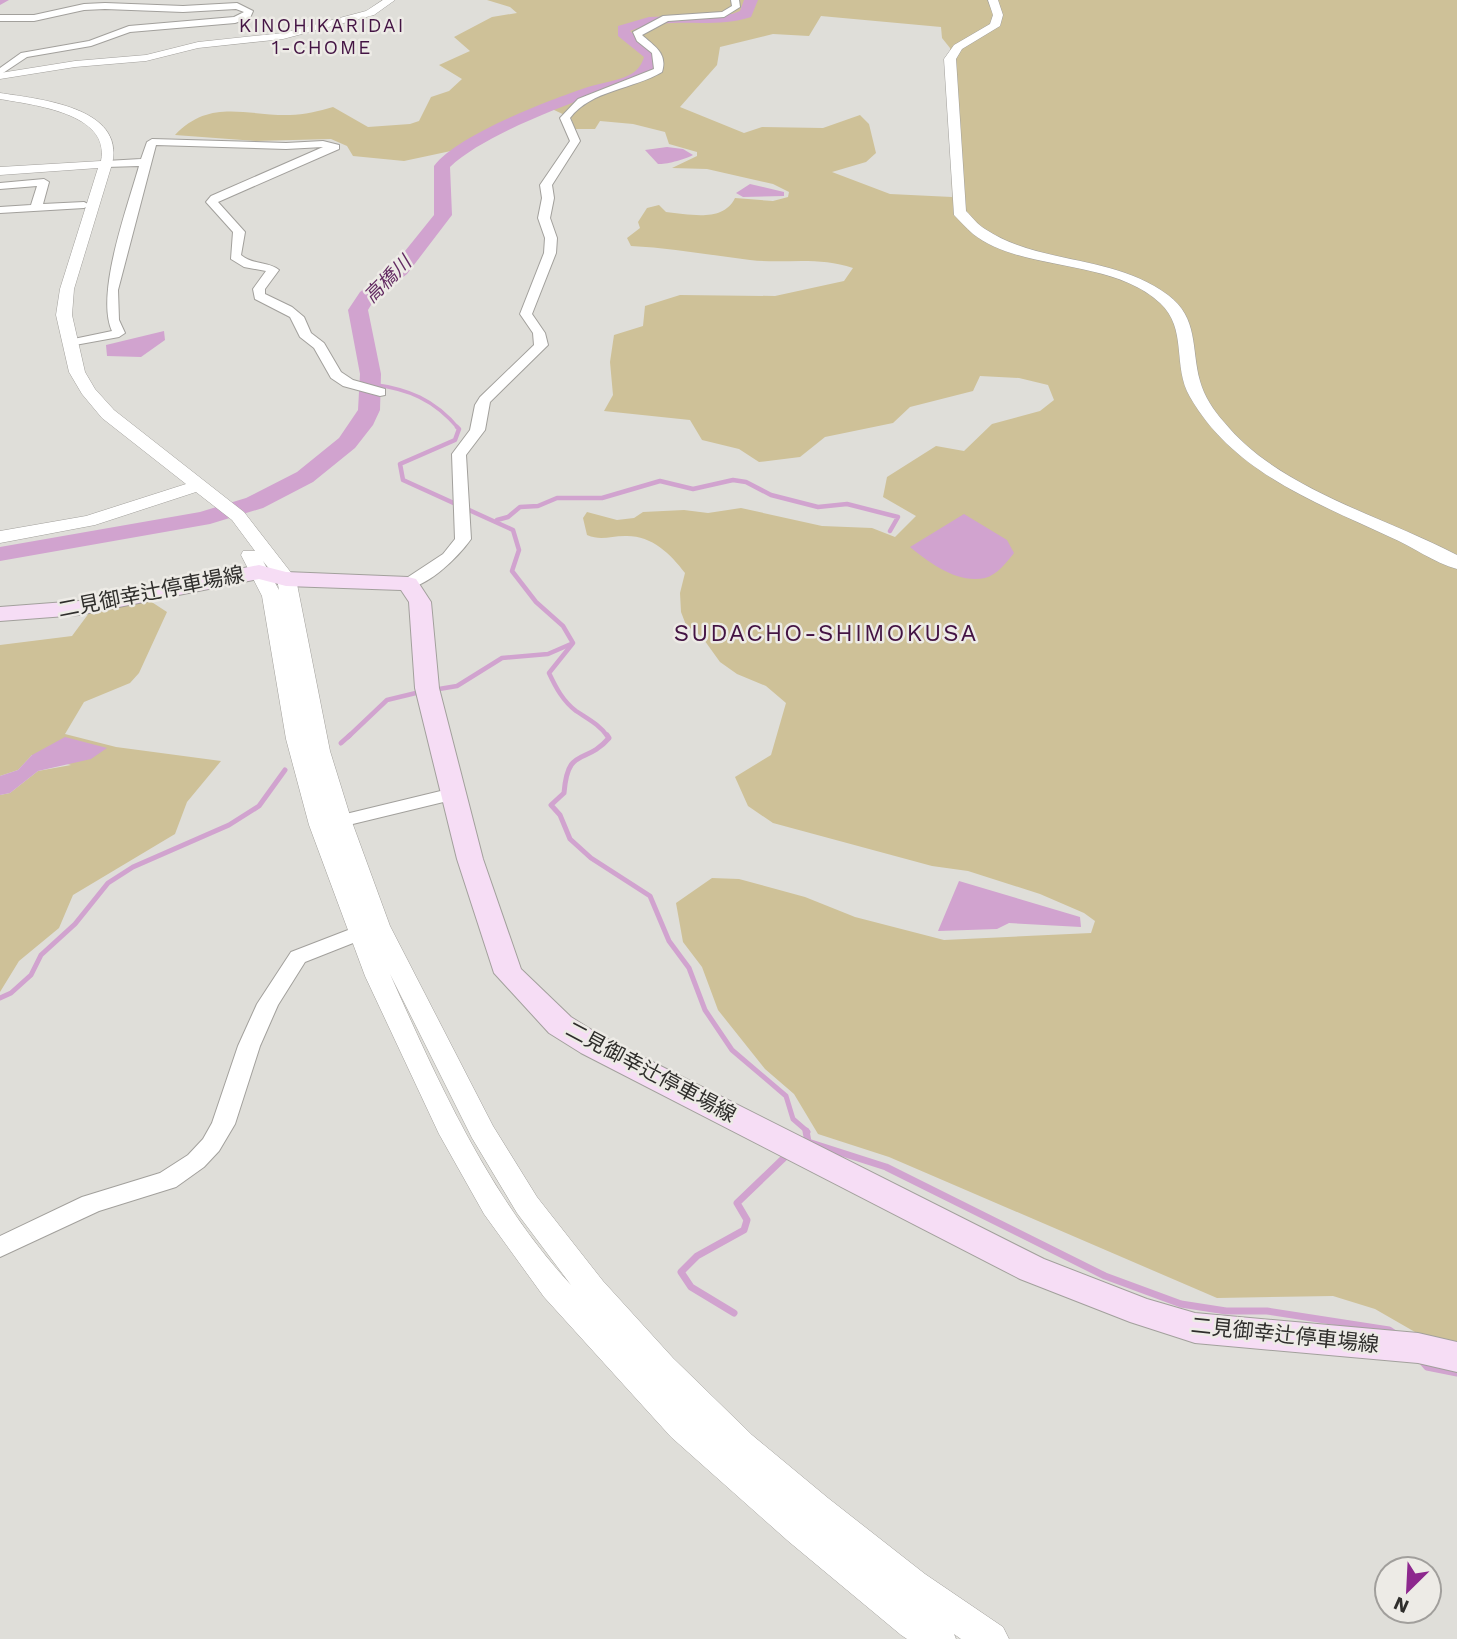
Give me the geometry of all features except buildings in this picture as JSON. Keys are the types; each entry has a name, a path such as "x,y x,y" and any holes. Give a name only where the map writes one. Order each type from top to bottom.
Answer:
{"main road":[{"name":"二見御幸辻停車場線","path":"0,614 79,608 214,579 273,576 408,584 420,601 428,691 453,794 470,859 508,973 560,1025 592,1045 1032,1269 1142,1312 1195,1328 1418,1348 1457,1357"}],"street":[{"path":"0,74 146,58 198,45 284,36 370,13 390,0"},
{"path":"408,584 449,557 463,539 464,502 459,453 481,424 482,403 532,358 541,345 539,333 526,314 550,253 551,238 544,218 548,198 546,185 575,141 565,118 578,102 645,79 659,69 660,60 652,45 641,40 636,34 666,18 724,14 736,7 735,0"},
{"path":"993,0 998,15 995,26 958,47 950,60 956,127 958,212 962,218 973,229 995,240 1124,276 1158,294 1181,318 1185,327 1196,393 1226,435 1278,475 1457,563"},
{"path":"0,18 34,18 104,6 183,9 237,6 249,11 247,16 235,20 139,27 92,43 24,55 0,74"},
{"path":"0,98 47,111 78,124 93,136 100,164 67,289 64,315 77,372 88,391 108,414 209,502 273,576 319,751 330,824 369,929 453,1134 494,1206 555,1288 682,1427 800,1530 913,1623 938,1639"},
{"path":"69,344 119,333 113,320 112,290 152,142 192,139 290,146 321,143 335,147 215,198 212,202 239,232 235,257 237,260 243,264 273,270 259,289 259,296 297,316 305,326 305,334 319,346 336,375 348,383 380,392"},
{"path":"0,171 145,162"},
{"path":"52,335 54,288 100,164"},
{"path":"0,186 44,183 36,206"},
{"path":"0,210 84,205"},
{"path":"61,371 74,394 92,416 120,443 209,502"},
{"path":"0,537 209,502"},
{"path":"330,824 453,794"},
{"path":"0,1247 91,1204 168,1180 196,1161 211,1145 223,1124 249,1046 268,1004 298,957 369,929"},
{"path":"369,929 482,1131 527,1205 592,1290 662,1368 741,1445 913,1586 991,1639"}],"shaded area":[{"path":"487,0 1457,0 1457,1343 1415,1332 1375,1309 1333,1296 1217,1298 889,1157 818,1134 794,1094 765,1069 718,1010 702,967 683,942 676,903 712,878 739,879 805,897 855,917 944,940 1091,933 1095,921 1084,913 1040,894 968,871 932,866 773,823 748,806 735,777 771,755 786,703 766,686 737,674 720,662 702,637 686,625 681,612 680,593 685,573 666,552 651,542 634,536 601,538 587,535 583,518 587,512 617,520 634,518 643,512 684,510 708,513 741,508 822,526 872,528 895,537 916,516 883,497 887,477 936,446 964,451 992,424 1040,411 1054,400 1048,385 1019,378 980,376 973,391 910,407 893,423 825,437 800,457 759,462 739,449 702,440 690,420 604,411 613,395 610,362 614,335 643,326 645,306 680,295 775,296 844,281 853,268 840,264 750,260 631,246 627,238 640,228 638,222 647,208 659,205 666,212 714,214 730,206 735,198 773,201 788,197 789,192 773,184 707,169 672,168 697,156 697,152 669,144 665,132 633,124 600,121 595,129 575,129 571,118 552,109 516,124 479,145 404,161 353,156 347,146 331,139 256,141 175,135 202,116 229,112 295,115 333,107 368,127 419,121 431,97 449,91 462,79 439,65 470,51 454,37 492,17 517,13 510,7","holes":["821,16 941,27 942,38 950,48 952,197 890,194 832,172 866,162 876,153 869,124 860,115 823,128 762,127 744,133 680,107 717,65 720,47 773,34 809,36"]},
{"path":"667,147 683,149 693,155 658,164 645,150"},
{"path":"750,184 784,192 784,196 743,197 736,193"},
{"path":"164,331 165,340 141,357 107,356 106,345"},
{"path":"964,514 1007,540 1014,553 1001,568 985,578 954,575 910,547"},
{"path":"147,599 167,612 139,673 130,683 84,702 65,734 116,747 221,761 187,802 175,834 73,895 59,928 19,961 0,992 0,795 10,793 38,771 71,765 32,755 18,770 0,776 0,645 72,636 89,613"},
{"path":"65,737 107,748 91,759 38,771 10,793 0,795 0,776 18,770 32,755"},
{"path":"959,881 1080,917 1081,927 1009,923 997,929 938,931"}],"waterway":[{"name":"高橋川","path":"0,554 202,519 255,503 305,477 347,443 366,418 372,387 358,310 367,296 400,270 443,215 442,166 453,155 510,124 588,92 637,77 649,65 651,56 623,33 623,29 663,19 734,18 746,14 751,0"},
{"path":"371,384 420,397 440,410 459,429"},
{"path":"459,429 455,440 400,464 403,480 513,530 519,550 512,571 536,602 563,626 573,643 549,673 567,703 608,737"},
{"path":"497,520 508,517 520,507 538,506 557,498 602,498 660,481 693,489 733,480 746,482 771,495 818,507 847,504 898,517 890,531"},
{"path":"433,690 457,686 502,658 548,654 571,644"},
{"path":"348,737 387,700 420,692"},
{"path":"341,743 350,735"},
{"path":"607,735 609,738 600,746 579,758 569,768 564,793 551,805 560,815 570,839 591,858 650,896 669,941 689,968 705,1010 732,1050 786,1096 793,1119 808,1132"},
{"path":"0,998 11,993 31,975 41,955 75,924 108,883 133,867 229,825 259,806 285,770"},
{"path":"806,1131 808,1142 886,1167 1105,1276 1181,1304 1226,1311 1267,1311 1389,1330 1395,1334"},
{"path":"734,1313 691,1287 681,1272 697,1256 744,1230 747,1220 737,1203 787,1155"},
{"path":"1421,1360 1427,1367 1457,1373"}],"district":[{"name":"KINOHIKARIDAI 1-CHOME","path":"322,36"},
{"name":"SUDACHO-SHIMOKUSA","path":"826,633"}]}
